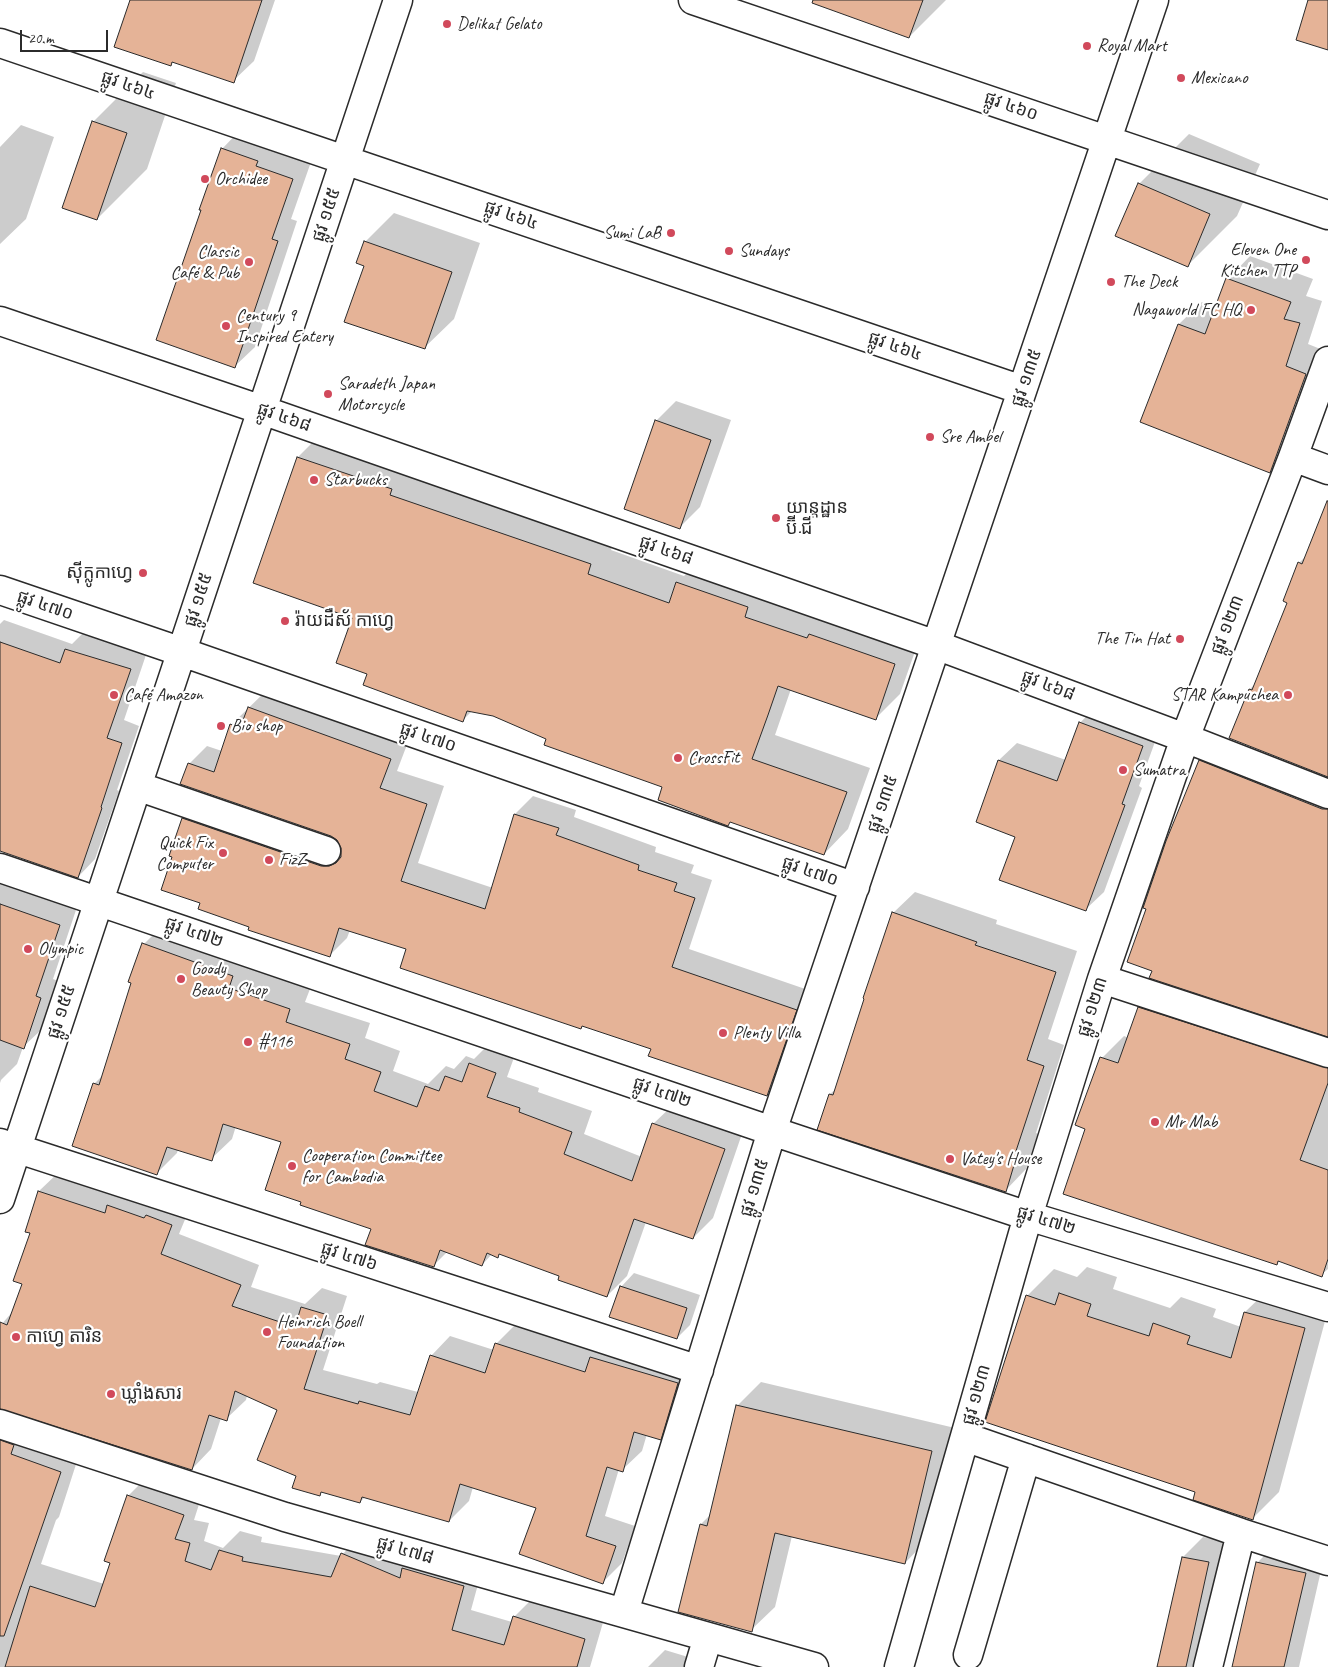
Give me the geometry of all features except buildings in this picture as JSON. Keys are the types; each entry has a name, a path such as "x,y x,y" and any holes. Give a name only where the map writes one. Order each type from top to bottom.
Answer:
{"street":[{"name":"ផ្លូវ ១៥៥","path":"0,1199 9,1146 98,901 398,0"},
{"name":"ផ្លូវ ៤៦០","path":"693,0 1328,214"},
{"name":"ផ្លូវ ១៣៥","path":"624,1612 772,1131 1154,0"},
{"name":"ផ្លូវ ៤៦៤","path":"0,43 1022,390"},
{"name":"ផ្លូវ ៤៦៨","path":"0,321 936,644 1328,794"},
{"name":"ផ្លូវ ១២៣","path":"899,1667 1028,1216 1102,979 1185,738 1328,361"},
{"path":"1293,457 1328,470"},
{"name":"ផ្លូវ ៤៧០","path":"0,590 854,887"},
{"path":"137,786 326,851"},
{"name":"ផ្លូវ ៤៧២","path":"0,868 772,1131 1028,1216 1328,1307"},
{"path":"1102,979 1328,1053"},
{"name":"ផ្លូវ ៤៧៦","path":"9,1146 699,1370"},
{"name":"ផ្លូវ ៤៧៨","path":"0,1424 285,1517 814,1667"},
{"path":"965,1437 1241,1533 1328,1561"},
{"path":"968,1655 1026,1458"},
{"path":"1208,1667 1241,1533"},
{"path":"699,1667 708,1637"}],"place":[{"name":"Delikat Gelato","path":"447,24"},
{"name":"Royal Mart","path":"1087,46"},
{"name":"Mexicano","path":"1181,78"},
{"name":"Orchidee","path":"205,179"},
{"name":"Sumi LaB","path":"671,233"},
{"name":"Sundays","path":"729,251"},
{"name":"Eleven One Kitchen TTP","path":"1306,260"},
{"name":"Classic Café & Pub","path":"249,262"},
{"name":"The Deck","path":"1111,282"},
{"name":"Nagaworld FC HQ","path":"1251,310"},
{"name":"Century 9 Inspired Eatery","path":"226,326"},
{"name":"Saradeth Japan Motorcycle","path":"328,394"},
{"name":"Sre Ambel","path":"930,437"},
{"name":"Starbucks","path":"314,480"},
{"name":"យាន្ដដ្ឋាន ប៊ី.ជី","path":"776,518"},
{"name":"ស៊ីក្លូកាហ្វេ","path":"143,573"},
{"name":"រ៉ាយដឺស័ កាហ្វេ","path":"285,621"},
{"name":"The Tin Hat","path":"1180,639"},
{"name":"Café Amazon","path":"114,695"},
{"name":"STAR Kampuchea","path":"1288,695"},
{"name":"Bio shop","path":"221,726"},
{"name":"CrossFit","path":"678,758"},
{"name":"Sumatra","path":"1123,770"},
{"name":"Quick Fix Computer","path":"223,853"},
{"name":"FizZ","path":"269,860"},
{"name":"Olympic","path":"28,949"},
{"name":"Goody Beauty Shop","path":"181,979"},
{"name":"Plenty Villa","path":"723,1033"},
{"name":"#116","path":"248,1042"},
{"name":"Mr Mab","path":"1155,1122"},
{"name":"Vatey's House","path":"950,1159"},
{"name":"Cooperation Committee for Cambodia","path":"292,1166"},
{"name":"Heinrich Boell Foundation","path":"267,1332"},
{"name":"កាហ្វេ តារិន","path":"16,1337"},
{"name":"ឃ្លាំងសារ","path":"111,1394"}]}
